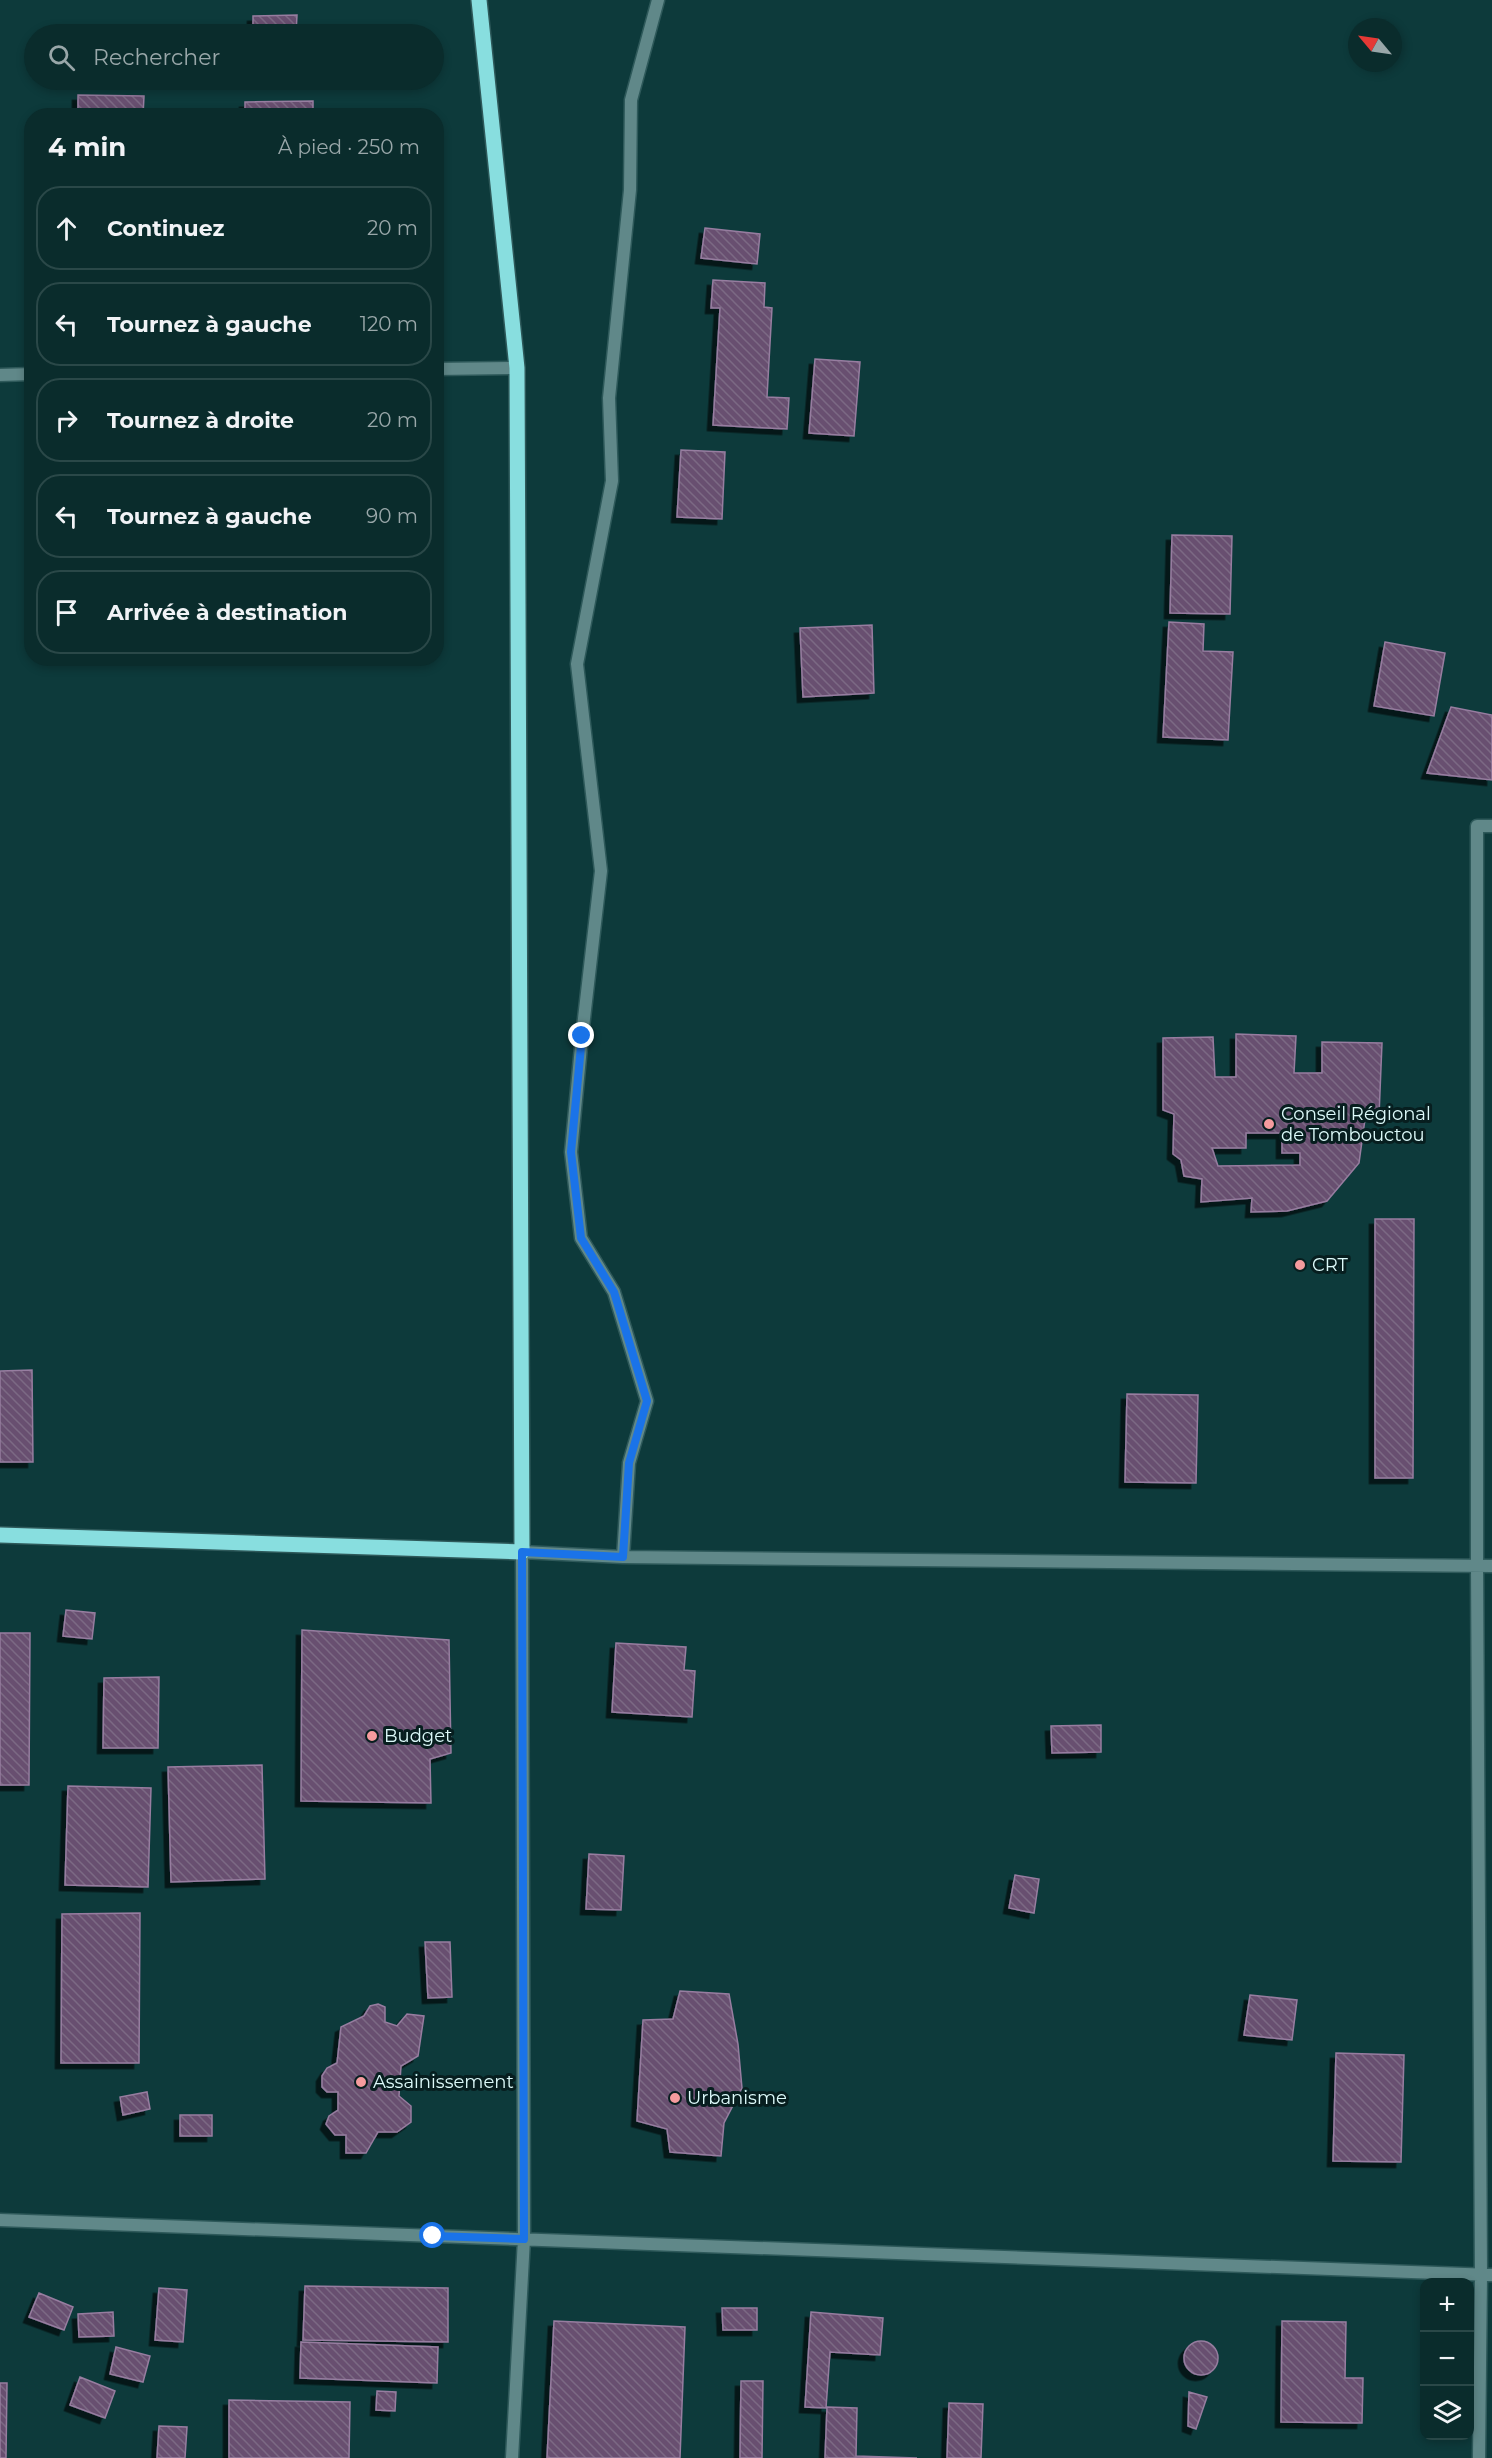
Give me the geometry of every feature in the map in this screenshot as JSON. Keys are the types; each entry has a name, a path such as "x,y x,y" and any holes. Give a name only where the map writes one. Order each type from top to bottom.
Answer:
{"main road":[{"path":"0,1535 522,1552 517,368 479,0"}],"street":[{"path":"623,1557 629,1463 647,1401 614,1292 581,1238 571,1152 601,871 577,664 612,481 609,398 630,190 631,100 658,0"},
{"path":"444,369 517,368"},
{"path":"0,375 24,374"},
{"path":"1479,2458 1486,2275 1477,1566 1477,826 1492,826"},
{"path":"512,2458 524,2239 522,1552 623,1557 1492,1566"},
{"path":"0,2220 1486,2275"}],"building":[{"path":"297,15 297,24 253,24 253,16"},
{"path":"78,95 144,96 143,108 78,108"},
{"path":"313,101 313,108 245,108 245,102"},
{"path":"705,228 760,234 757,264 701,258"},
{"path":"713,280 765,283 764,307 772,308 767,397 789,398 787,429 713,425 720,308 711,308"},
{"path":"815,359 860,362 854,436 809,433"},
{"path":"681,450 725,452 722,519 677,517"},
{"path":"1172,535 1232,536 1230,614 1170,613"},
{"path":"1169,622 1204,624 1203,651 1233,652 1228,740 1163,737"},
{"path":"872,625 874,693 803,697 800,628"},
{"path":"1385,642 1445,653 1434,716 1374,706"},
{"path":"1451,707 1492,715 1492,780 1427,773"},
{"name":"Conseil Régional de Tombouctou","path":"1236,1034 1296,1036 1294,1073 1322,1073 1322,1042 1382,1043 1379,1116 1366,1112 1359,1163 1327,1201 1287,1211 1251,1212 1252,1198 1201,1202 1202,1179 1184,1176 1181,1160 1173,1154 1174,1114 1163,1110 1163,1038 1213,1037 1215,1077 1236,1077","holes":["1246,1133 1282,1133 1282,1153 1300,1153 1300,1165 1218,1166 1212,1148 1246,1148"]},
{"path":"1375,1219 1414,1219 1413,1478 1375,1478"},
{"path":"32,1370 33,1462 0,1462 0,1371"},
{"path":"1127,1394 1198,1395 1196,1483 1125,1482"},
{"path":"66,1610 95,1613 92,1639 63,1636"},
{"path":"302,1630 449,1640 451,1753 430,1759 431,1803 301,1801"},
{"path":"0,1633 30,1633 29,1785 0,1785"},
{"path":"616,1643 686,1647 684,1670 695,1671 692,1717 612,1712"},
{"path":"159,1677 158,1748 103,1748 104,1678"},
{"path":"1101,1725 1101,1752 1052,1753 1051,1726"},
{"path":"262,1765 265,1879 171,1882 168,1767"},
{"path":"68,1786 151,1788 148,1887 65,1885"},
{"path":"589,1854 624,1856 621,1910 586,1909"},
{"path":"1015,1875 1039,1879 1034,1913 1009,1908"},
{"path":"140,1913 139,2063 61,2063 62,1914"},
{"path":"425,1942 450,1942 452,1997 428,1998"},
{"path":"680,1991 729,1994 738,2044 742,2088 724,2123 721,2156 670,2152 667,2129 637,2121 643,2020 673,2019"},
{"path":"1250,1995 1297,2000 1292,2040 1244,2035"},
{"name":"Assainissement","path":"378,2004 385,2007 385,2022 397,2026 407,2014 424,2016 418,2056 401,2066 399,2096 411,2106 411,2122 397,2132 378,2132 366,2153 346,2153 346,2135 335,2135 326,2124 329,2116 338,2110 338,2092 327,2092 322,2087 322,2076 327,2068 337,2063 341,2027 364,2016 370,2006"},
{"path":"1336,2053 1404,2055 1401,2162 1333,2161"},
{"path":"147,2092 150,2109 123,2115 120,2097"},
{"path":"180,2115 212,2115 212,2136 180,2136"},
{"path":"305,2286 448,2288 448,2342 303,2340"},
{"path":"159,2288 187,2290 183,2342 155,2340"},
{"path":"39,2293 73,2307 64,2330 29,2317"},
{"path":"722,2308 757,2308 757,2330 723,2330"},
{"path":"113,2312 114,2336 79,2337 78,2314"},
{"path":"811,2312 883,2318 880,2355 830,2352 826,2408 805,2407"},
{"path":"554,2321 685,2327 680,2458 547,2458"},
{"path":"1282,2321 1346,2322 1345,2378 1363,2378 1362,2423 1281,2422"},
{"path":"1201,2341 1213,2346 1218,2358 1213,2370 1201,2375 1189,2370 1184,2358 1189,2346"},
{"path":"301,2342 438,2347 437,2383 300,2378"},
{"path":"116,2347 150,2356 143,2382 110,2374"},
{"path":"80,2377 115,2391 105,2418 70,2405"},
{"path":"741,2381 763,2381 762,2458 740,2458"},
{"path":"0,2383 7,2383 6,2458 0,2458"},
{"path":"377,2391 396,2392 395,2411 376,2410"},
{"path":"1189,2392 1207,2397 1196,2429 1188,2426"},
{"path":"229,2400 350,2402 349,2458 229,2458"},
{"path":"949,2403 983,2404 981,2458 947,2458"},
{"path":"827,2407 857,2408 856,2456 917,2458 825,2458"},
{"path":"159,2426 187,2427 185,2458 157,2458"}],"place":[{"name":"Conseil Régional de Tombouctou","path":"1269,1124"},
{"name":"CRT","path":"1300,1265"},
{"name":"Budget","path":"372,1736"},
{"name":"Assainissement","path":"361,2082"},
{"name":"Urbanisme","path":"675,2098"}],"route":[{"path":"433,2236 524,2239 522,1552 623,1557 629,1463 647,1401 614,1292 581,1238 571,1152 582,1036"}]}
